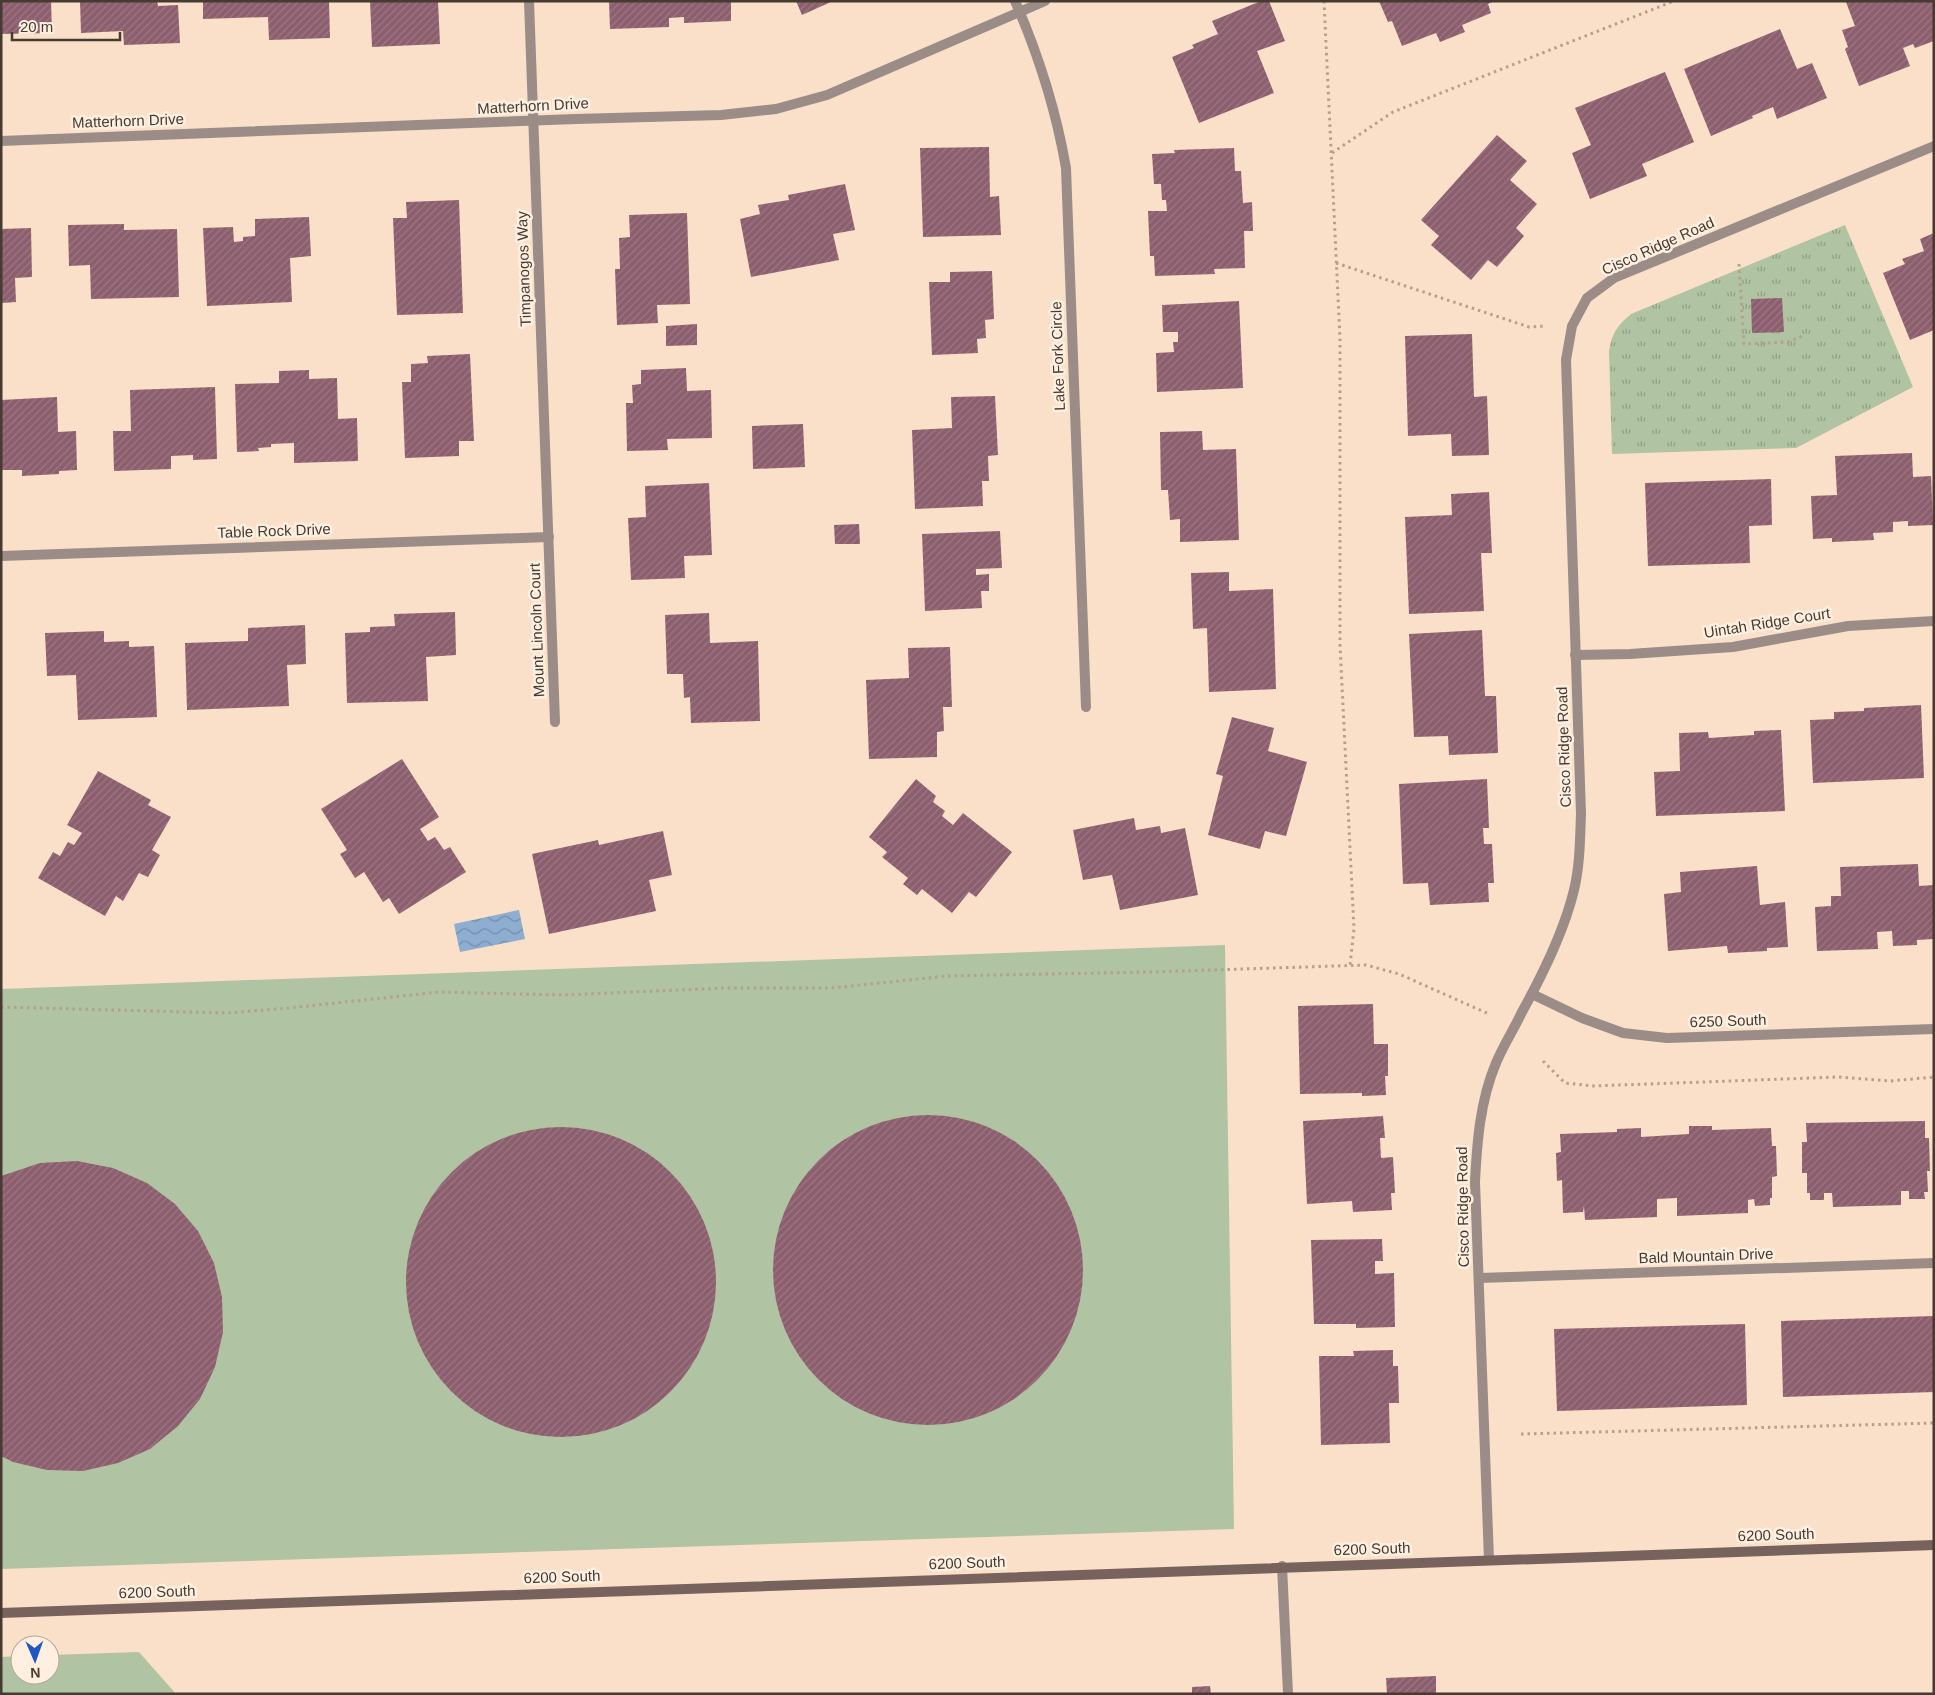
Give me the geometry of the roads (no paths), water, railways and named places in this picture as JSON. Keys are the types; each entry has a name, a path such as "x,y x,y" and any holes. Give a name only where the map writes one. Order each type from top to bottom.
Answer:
{"main road":[{"name":"6200 South","path":"1,1613 1282,1566 1934,1545"}],"street":[{"name":"Timpanogos Way","path":"529,1 549,536"},
{"name":"Lake Fork Circle","path":"1015,1 1041,67 1056,117 1066,168 1086,707"},
{"name":"Matterhorn Drive","path":"1,141 721,115 776,109 827,95 1045,1"},
{"name":"Cisco Ridge Road","path":"1489,1560 1475,1182 1477,1139 1485,1096 1496,1063 1532,994 1563,923 1574,889 1579,851 1581,814 1566,360 1572,326 1588,298 1614,278 1934,146"},
{"name":"Table Rock Drive","path":"1,556 549,536"},
{"name":"Mount Lincoln Court","path":"549,536 555,722"},
{"name":"Uintah Ridge Court","path":"1575,654 1630,654 1733,647 1848,626 1934,621"},
{"name":"6250 South","path":"1532,994 1582,1018 1623,1033 1667,1038 1934,1029"},
{"name":"Bald Mountain Drive","path":"1479,1278 1934,1263"},
{"path":"1282,1566 1288,1694"}],"water":[{"path":"519,910 525,939 460,952 454,924"}]}
